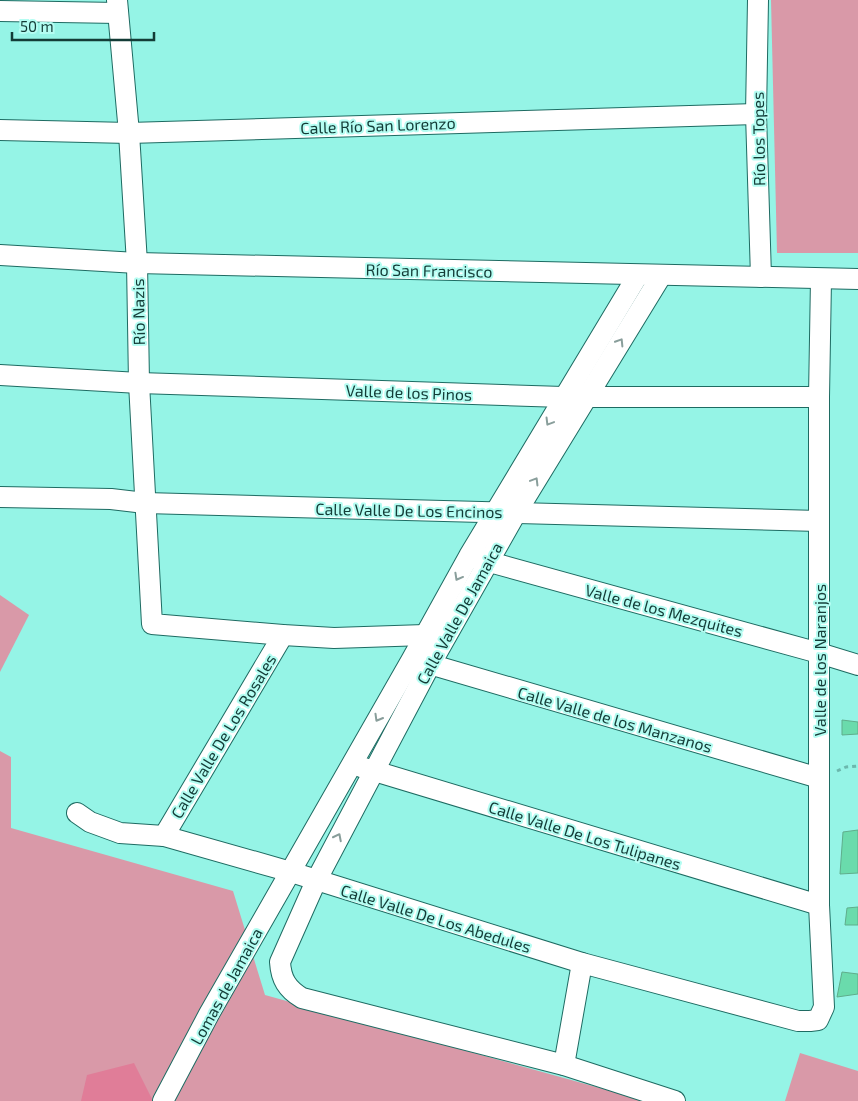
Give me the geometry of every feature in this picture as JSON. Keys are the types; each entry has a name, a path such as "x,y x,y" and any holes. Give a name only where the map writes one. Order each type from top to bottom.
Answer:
{"street":[{"name":"Río los Topes","path":"758,0 756,114 761,277"},
{"path":"0,11 118,7"},
{"name":"Río Nazis","path":"118,7 129,132 137,263 139,382 152,624 283,635"},
{"name":"Calle Río San Lorenzo","path":"0,130 129,132 756,114"},
{"name":"Río San Francisco","path":"0,255 137,263 858,279"},
{"name":"Calle Valle De Jamaica","path":"638,275 494,513 478,559 421,662 372,771 316,881 280,962 282,975 287,987 302,998 564,1065 675,1101"},
{"name":"Calle Valle De Jamaica","path":"291,872 353,763 421,662 425,635 478,559 516,513 661,276"},
{"name":"Valle de los Naranjos","path":"798,1021 810,1022 818,1020 824,1007 819,904 819,396 821,279"},
{"name":"Valle de los Pinos","path":"0,375 139,382 563,397 819,396"},
{"name":"Calle Valle De Los Encinos","path":"0,497 111,500 146,503 819,522"},
{"name":"Valle de los Mezquites","path":"478,559 858,665"},
{"path":"283,635 344,638 425,635"},
{"name":"Calle Valle De Los Rosales","path":"164,836 283,635"},
{"name":"Calle Valle de los Manzanos","path":"421,662 819,778"},
{"name":"Calle Valle De Los Tulipanes","path":"353,763 372,771 819,904"},
{"name":"Calle Valle De Los Abedules","path":"77,813 90,822 120,833 164,836 291,872 582,963 798,1021"},
{"name":"Lomas de Jamaica","path":"163,1101 209,1014 291,872"},
{"path":"564,1065 582,963"}],"shaded area":[{"path":"771,0 858,0 858,253 777,253"},
{"path":"0,595 29,615 0,672"},
{"path":"0,751 11,757 11,828 233,891 265,995 647,1101 0,1101"},
{"path":"800,1053 858,1071 858,1101 785,1101"},
{"path":"134,1063 153,1101 81,1101 87,1075"}],"building":[{"path":"842,720 858,722 858,734 842,735"},
{"path":"858,830 858,873 840,874 843,832"},
{"path":"858,907 858,925 845,925 847,908"},
{"path":"842,972 858,974 858,994 837,997"}]}
